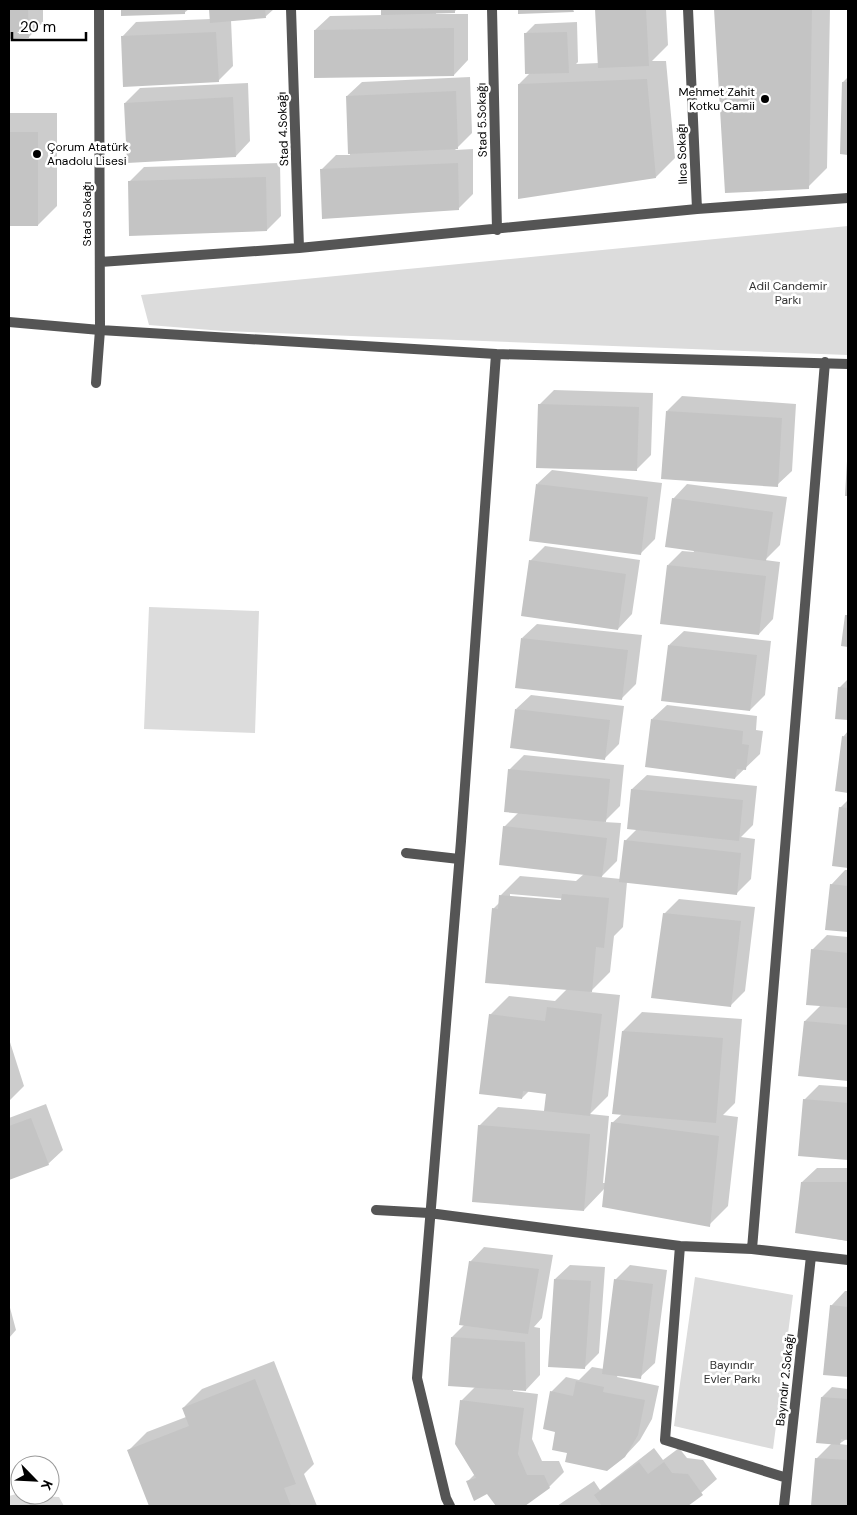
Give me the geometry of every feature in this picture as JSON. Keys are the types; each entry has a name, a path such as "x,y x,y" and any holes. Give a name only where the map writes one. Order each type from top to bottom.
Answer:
{"street":[{"name":"Stad Sokağı","path":"96,383 100,330 100,9"},
{"name":"Stad 4.Sokağı","path":"291,9 299,248"},
{"name":"Stad 5.Sokağı","path":"492,9 497,230"},
{"name":"Ilıca Sokağı","path":"688,9 697,209"},
{"path":"100,262 299,248 697,209 848,198"},
{"path":"9,322 100,330 496,354 848,364"},
{"path":"450,1506 446,1498 417,1378 459,859 496,354"},
{"path":"752,1249 825,362"},
{"path":"406,854 459,859"},
{"path":"376,1210 429,1214 680,1246 752,1249 848,1260"},
{"path":"680,1246 665,1440 787,1478"},
{"name":"Bayındır 2.Sokağı","path":"784,1506 811,1256"}],"green space":[{"name":"Adil Candemir Parkı","path":"848,226 848,355 223,331 149,325 141,295"},
{"path":"149,607 259,611 255,733 144,729"},
{"name":"Bayındır Evler Parkı","path":"695,1277 793,1295 773,1449 674,1426"},
{"path":"9,1496 10,1505 60,1505 60,1499 64,1506 9,1506"}],"building":[{"path":"9,9 28,9 29,38 9,39"},
{"path":"121,9 185,9 185,14 121,16"},
{"path":"209,9 265,9 266,18 210,23"},
{"path":"381,9 455,9 455,13 381,15"},
{"path":"518,9 573,9 574,12 518,14"},
{"path":"595,9 646,9 649,66 598,68"},
{"name":"Mehmet Zahit Kotku Camii","path":"714,9 812,9 809,189 725,193"},
{"path":"454,28 454,76 314,78 314,30"},
{"path":"216,32 219,82 123,87 121,36"},
{"path":"567,32 569,73 525,74 524,33"},
{"path":"647,79 656,178 518,199 518,84"},
{"path":"842,82 848,82 848,155 840,154"},
{"path":"456,91 458,149 348,154 346,96"},
{"path":"233,97 236,157 127,163 124,103"},
{"path":"9,132 38,132 38,226 9,226"},
{"path":"458,163 459,210 322,219 320,169"},
{"path":"266,177 267,231 129,236 128,181"},
{"path":"538,404 639,407 637,471 536,468"},
{"path":"666,411 782,418 778,487 661,479"},
{"path":"847,461 848,496 845,496"},
{"path":"536,484 648,497 641,555 529,541"},
{"path":"672,498 773,512 766,561 665,547"},
{"path":"529,560 626,574 618,630 521,616"},
{"path":"667,565 766,576 759,635 660,624"},
{"path":"845,615 848,615 848,647 841,646"},
{"path":"521,638 628,650 622,700 515,688"},
{"path":"668,645 757,655 750,711 661,701"},
{"path":"838,687 848,688 848,720 835,719"},
{"path":"515,709 610,720 605,760 510,748"},
{"path":"651,719 743,731 742,744 749,745 746,770 737,769 735,779 645,767"},
{"path":"842,736 848,737 848,793 835,791"},
{"path":"508,769 610,779 606,822 504,812"},
{"path":"631,789 743,800 739,841 627,829"},
{"path":"839,807 848,808 848,868 832,866"},
{"path":"503,826 607,838 602,877 499,865"},
{"path":"624,840 741,853 737,895 619,882"},
{"path":"830,884 848,886 848,932 825,930"},
{"path":"562,894 609,898 604,948 596,947 592,992 485,983 492,908 498,909 499,895 561,900"},
{"path":"663,913 741,921 731,1007 651,998"},
{"path":"811,949 848,953 848,1008 806,1005"},
{"path":"547,1007 602,1014 590,1116 544,1111 546,1094 523,1091 522,1099 479,1094 489,1014 545,1021"},
{"path":"804,1021 848,1025 848,1081 798,1076"},
{"path":"622,1031 723,1038 716,1123 612,1114"},
{"path":"803,1099 848,1103 848,1160 798,1156"},
{"path":"31,1118 49,1165 9,1180 9,1126"},
{"path":"611,1122 719,1136 710,1227 602,1207"},
{"path":"478,1125 590,1134 584,1211 472,1202"},
{"path":"801,1182 848,1182 848,1241 795,1233"},
{"path":"469,1261 539,1269 528,1334 459,1325"},
{"path":"554,1279 591,1281 585,1369 548,1367"},
{"path":"614,1279 653,1284 641,1379 602,1374"},
{"path":"830,1305 848,1307 848,1377 823,1375"},
{"path":"451,1337 525,1342 526,1391 448,1386"},
{"path":"255,1379 296,1484 284,1488 291,1506 149,1506 127,1450 189,1426 182,1408"},
{"path":"576,1381 604,1387 603,1392 645,1400 638,1435 625,1457 607,1471 565,1462 567,1453 552,1450 555,1432 543,1429 550,1391 573,1396"},
{"path":"821,1397 848,1399 848,1440 841,1439 840,1445 816,1443"},
{"path":"460,1400 524,1408 518,1454 527,1475 544,1475 550,1488 525,1506 496,1506 487,1494 474,1501 466,1481 476,1478 455,1444"},
{"path":"815,1458 848,1460 848,1506 811,1506"},
{"path":"639,1462 648,1474 664,1462 672,1473 688,1474 703,1495 688,1506 602,1506 594,1495"}],"place":[{"name":"Mehmet Zahit Kotku Camii","path":"765,99"},
{"name":"Çorum Atatürk Anadolu Lisesi","path":"37,154"}]}
